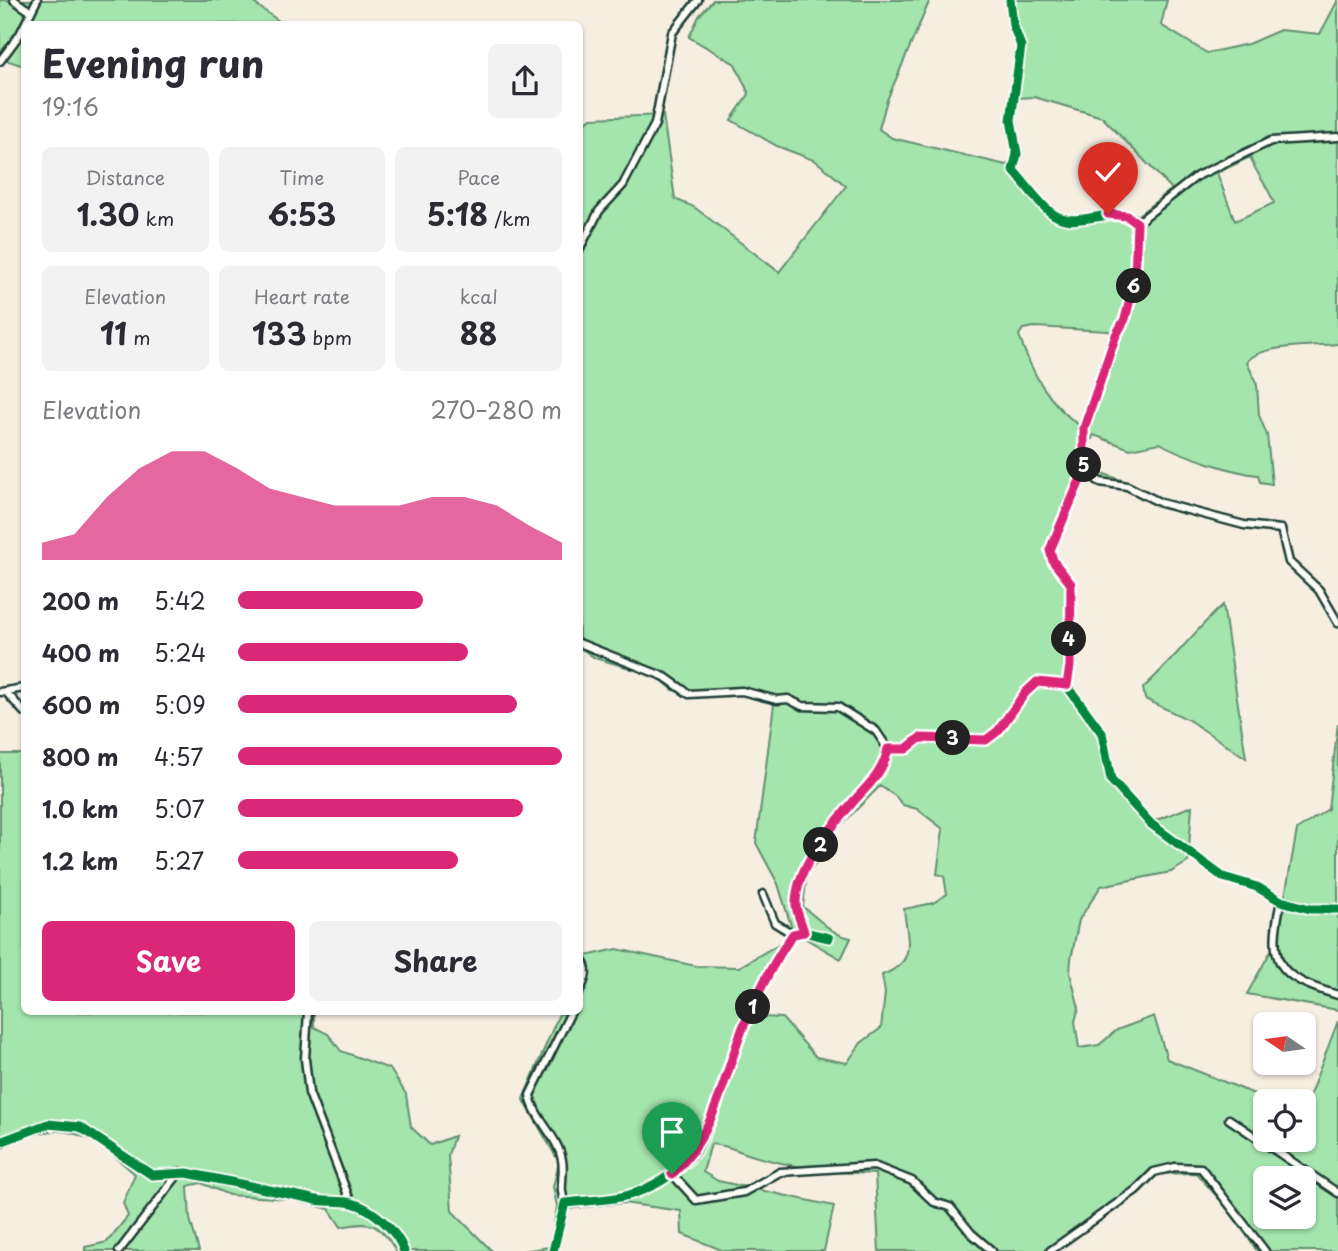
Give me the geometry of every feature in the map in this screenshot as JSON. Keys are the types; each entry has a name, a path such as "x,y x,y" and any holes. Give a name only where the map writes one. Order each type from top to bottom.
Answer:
{"street":[{"path":"14,0 30,11"},
{"path":"26,21 37,0"},
{"path":"583,242 599,211 622,185 655,124 672,33 698,0"},
{"path":"1010,0 1013,25 1021,46 1011,120 1017,154 1013,170 1049,212 1064,219 1088,219 1115,213 1137,223"},
{"path":"0,61 21,32"},
{"path":"1338,137 1271,141 1197,176 1137,223 1135,280 1125,319 1116,335 1084,428 1084,471 1050,550 1053,561 1071,584 1070,666 1067,685 1102,733 1111,780 1151,824 1223,877 1257,887 1281,901 1310,909 1338,909"},
{"path":"1084,471 1100,482 1127,486 1161,503 1244,525 1281,529 1289,562 1319,590 1338,623"},
{"path":"583,645 665,677 689,694 742,691 777,700 788,699 802,706 838,707 876,731 888,749 885,764 872,784 855,800 808,862 796,906 804,932"},
{"path":"888,749 906,749 920,738 986,740 998,731 1025,693 1037,682 1067,685"},
{"path":"3,692 21,689"},
{"path":"3,692 21,709"},
{"path":"763,894 775,923 793,934 804,932 829,938"},
{"path":"1281,901 1273,937 1281,966 1301,984 1338,995"},
{"path":"565,1203 608,1200 641,1191 672,1174 697,1149 743,1028 773,964 793,934"},
{"path":"583,960 586,963 587,974 583,984"},
{"path":"308,1015 304,1059 309,1093 348,1188 351,1203"},
{"path":"553,1251 565,1203 559,1189 562,1160 557,1145 532,1107 530,1095 570,1015"},
{"path":"1229,1119 1338,1194"},
{"path":"0,1142 48,1124 80,1127 152,1175 180,1172 281,1192 323,1204 351,1203 395,1231 404,1251"},
{"path":"672,1174 696,1200 744,1192 780,1172 874,1166 912,1181 934,1202 950,1207 971,1233 992,1251"},
{"path":"1050,1251 1136,1190 1154,1172 1175,1167 1201,1168 1265,1251"},
{"path":"120,1251 180,1172"}],"green space":[{"path":"0,0 257,0 255,4 279,21 21,21 21,65 6,60 0,65"},
{"path":"713,0 930,0 887,100 879,129 892,138 1006,165 1014,159 1008,120 1018,46 1010,26 1007,0 1167,0 1161,25 1207,53 1248,44 1280,30 1320,34 1338,0 1338,344 1276,349 1253,356 1247,362 1257,385 1259,415 1267,435 1272,484 1260,482 1258,475 1208,463 1160,443 1130,449 1094,435 1089,444 1087,468 1130,483 1165,501 1238,519 1220,522 1161,508 1126,488 1099,484 1085,477 1079,485 1053,550 1055,560 1074,583 1069,685 1104,732 1113,779 1154,821 1192,806 1188,862 1171,872 1101,886 1079,920 1070,973 1079,1008 1075,1021 1079,1048 1099,1045 1117,1030 1154,1016 1167,1059 1253,1093 1253,1152 1316,1152 1316,1089 1312,1089 1338,1021 1338,1251 1257,1251 1229,1210 1196,1173 1157,1174 1125,1204 1055,1251 879,1251 875,1174 798,1166 711,1144 703,1172 718,1181 834,1206 824,1251 724,1251 682,1234 681,1211 623,1203 568,1209 555,1251 521,1251 550,1247 557,1206 553,1187 559,1162 523,1099 559,1015 583,1015 583,955 617,949 696,966 739,967 784,941 791,926 778,884 756,843 774,704 763,697 735,694 690,697 673,690 657,676 595,658 583,650 583,125 591,118 663,115 675,199 694,207 779,272 846,186 816,161 777,146 731,120 749,94 735,64 689,37 699,16","holes":["1034,97 1102,117 1172,189 1138,215 1115,211 1088,217 1065,217 1051,210 1016,170 1013,120 1017,98","1250,157 1274,203 1235,221 1217,173","1035,327 1108,331 1116,335 1082,427 1060,409 1043,387 1029,362 1019,335 1023,329","880,786 903,805 917,809 943,829 937,874 944,876 947,894 933,903 904,909 908,949 901,964 882,975 885,993 881,1028 861,1043 847,1063 816,1057 782,1018 764,1017 757,1010 779,958 785,949 801,936 841,959 851,938 832,930 803,907 807,874 832,842 834,832"]},
{"path":"1223,605 1246,758 1187,719 1145,699 1143,688"},
{"path":"1338,723 1338,1010 1247,994 1277,940 1297,830 1328,809"},
{"path":"0,754 21,754 21,1015 314,1015 314,1027 328,1034 341,1051 390,1069 406,1094 411,1127 430,1145 454,1136 448,1155 452,1211 492,1251 396,1251 385,1235 374,1226 361,1224 341,1227 329,1209 289,1199 229,1195 201,1183 188,1186 190,1219 199,1251 85,1251 85,1247 107,1242 128,1216 123,1203 135,1174 102,1147 72,1133 40,1133 0,1149"}],"cycle path":[{"path":"1010,0 1013,25 1021,46 1011,120 1017,154 1013,170 1044,207 1059,217 1069,220 1114,216 1125,217 1137,223 1135,280 1125,319 1116,335 1084,428 1084,470 1050,550 1053,561 1071,584 1071,666 1067,686 1102,733 1111,780 1151,824 1223,877 1257,887 1281,901 1310,909 1338,909"},
{"path":"553,1251 565,1203 634,1194 666,1178 693,1155 715,1109 748,1016 793,934 804,932 829,938"},
{"path":"0,1142 48,1124 80,1127 152,1175 187,1173 314,1200 346,1202 360,1206 384,1222 404,1251"}],"route":[{"path":"672,1174 697,1149 743,1028 773,964 793,934 804,932 796,906 800,883 808,862 855,800 872,784 885,764 888,749 906,749 920,738 986,740 998,731 1025,693 1037,682 1060,682 1067,685 1070,666 1071,584 1053,561 1050,550 1084,471 1084,428 1116,335 1125,319 1135,280 1138,246 1137,223 1127,216 1108,214"}]}
